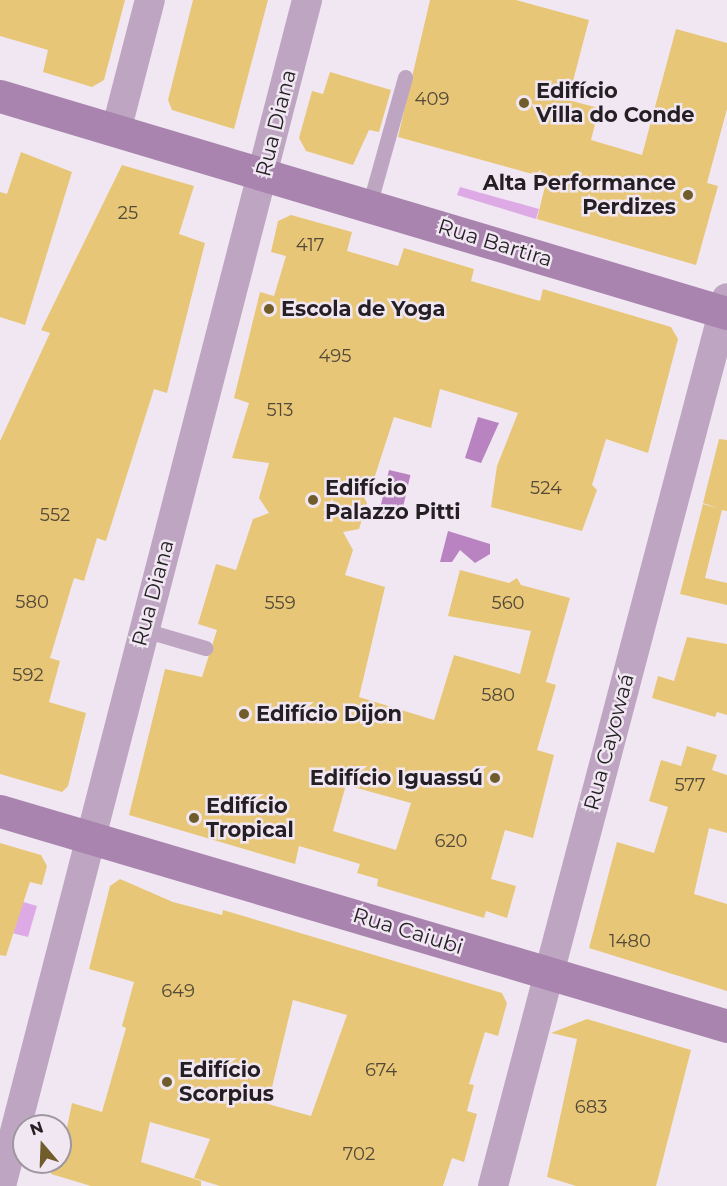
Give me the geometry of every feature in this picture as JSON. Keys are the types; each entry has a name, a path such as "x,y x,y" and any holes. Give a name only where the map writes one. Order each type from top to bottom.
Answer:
{"main road":[{"name":"Rua Bartira","path":"0,96 369,206 726,308"},
{"name":"Rua Caiubi","path":"0,811 727,1026"}],"street":[{"path":"116,131 150,0"},
{"name":"Rua Diana","path":"1,1186 89,837 308,0"},
{"name":"Rua Cayowaá","path":"493,1186 726,308"}],"lane":[{"path":"369,206 405,78"},
{"path":"144,630 205,648"}],"shaded area":[{"path":"460,187 539,209 536,219 457,195"},
{"path":"478,417 499,423 481,463 465,458"},
{"path":"389,470 410,475 400,519 379,514"},
{"path":"448,531 490,544 490,554 475,563 460,550 452,562 440,562"},
{"path":"0,895 37,906 28,937 0,930"}],"building":[{"path":"0,0 125,0 104,80 92,87 43,72 48,50 0,36"},
{"path":"193,0 268,0 234,129 172,110 168,100"},
{"path":"430,0 516,0 589,20 568,100 599,108 591,140 642,155 676,29 727,43 727,109 707,183 718,186 696,265 537,219 547,178 398,137"},
{"path":"330,72 391,90 379,132 369,130 353,165 306,151 299,138 312,91 323,94"},
{"path":"21,152 72,172 25,325 0,317 0,192 7,194"},
{"path":"122,165 194,186 179,234 205,243 167,393 154,389 106,541 97,538 84,581 74,578 50,658 60,661 49,702 86,713 68,786 62,792 0,774 0,441 50,333 41,330"},
{"path":"291,215 352,232 347,251 398,266 404,248 474,269 471,281 540,301 543,289 671,327 678,339 648,453 606,439 592,485 597,490 582,531 491,507 497,466 518,413 440,389 431,428 394,417 373,482 359,488 367,503 359,529 343,532 353,550 345,575 385,587 359,697 434,720 454,655 520,674 531,631 448,616 460,570 509,583 517,578 521,585 570,598 546,682 556,685 537,750 554,755 533,838 505,830 491,879 516,886 507,918 486,911 484,918 377,886 378,879 357,873 360,864 299,846 295,864 129,815 165,669 202,677 217,630 198,624 216,564 236,570 253,519 269,513 259,498 269,463 232,458 249,403 234,398 260,292 274,296 286,256 271,252 278,221","holes":["346,785 411,803 396,850 333,831"]},
{"path":"719,439 727,440 727,511 722,510 705,578 727,583 727,605 680,594 703,504 720,509 703,503"},
{"path":"687,637 727,644 727,715 717,712 715,717 652,698 658,676 674,681"},
{"path":"687,746 717,755 712,770 727,775 727,833 709,828 694,894 727,904 727,991 589,948 617,842 654,853 668,807 649,801 661,760 681,766"},
{"path":"0,843 41,855 47,866 42,885 30,882 6,956 0,955"},
{"path":"120,879 173,902 222,915 223,910 502,993 507,1003 498,1036 485,1032 469,1084 474,1085 467,1111 477,1114 464,1162 452,1158 443,1186 220,1186 194,1178 210,1139 150,1122 141,1162 201,1181 201,1186 91,1186 51,1174 72,1174 72,1114 70,1114 72,1103 102,1112 126,1028 122,1026 134,982 89,969 110,886","holes":["293,1000 347,1015 311,1116 268,1104"]},
{"path":"587,1019 691,1050 656,1186 576,1186 547,1177 577,1039 551,1033"}],"place":[{"name":"Edifício Villa do Conde","path":"524,103"},
{"name":"Alta Performance Perdizes","path":"688,195"},
{"name":"Escola de Yoga","path":"269,309"},
{"name":"Edifício Palazzo Pitti","path":"313,500"},
{"name":"Edifício Dijon","path":"244,714"},
{"name":"Edifício Iguassú","path":"495,778"},
{"name":"Edifício Tropical","path":"194,818"},
{"name":"Edifício Scorpius","path":"167,1082"}]}
